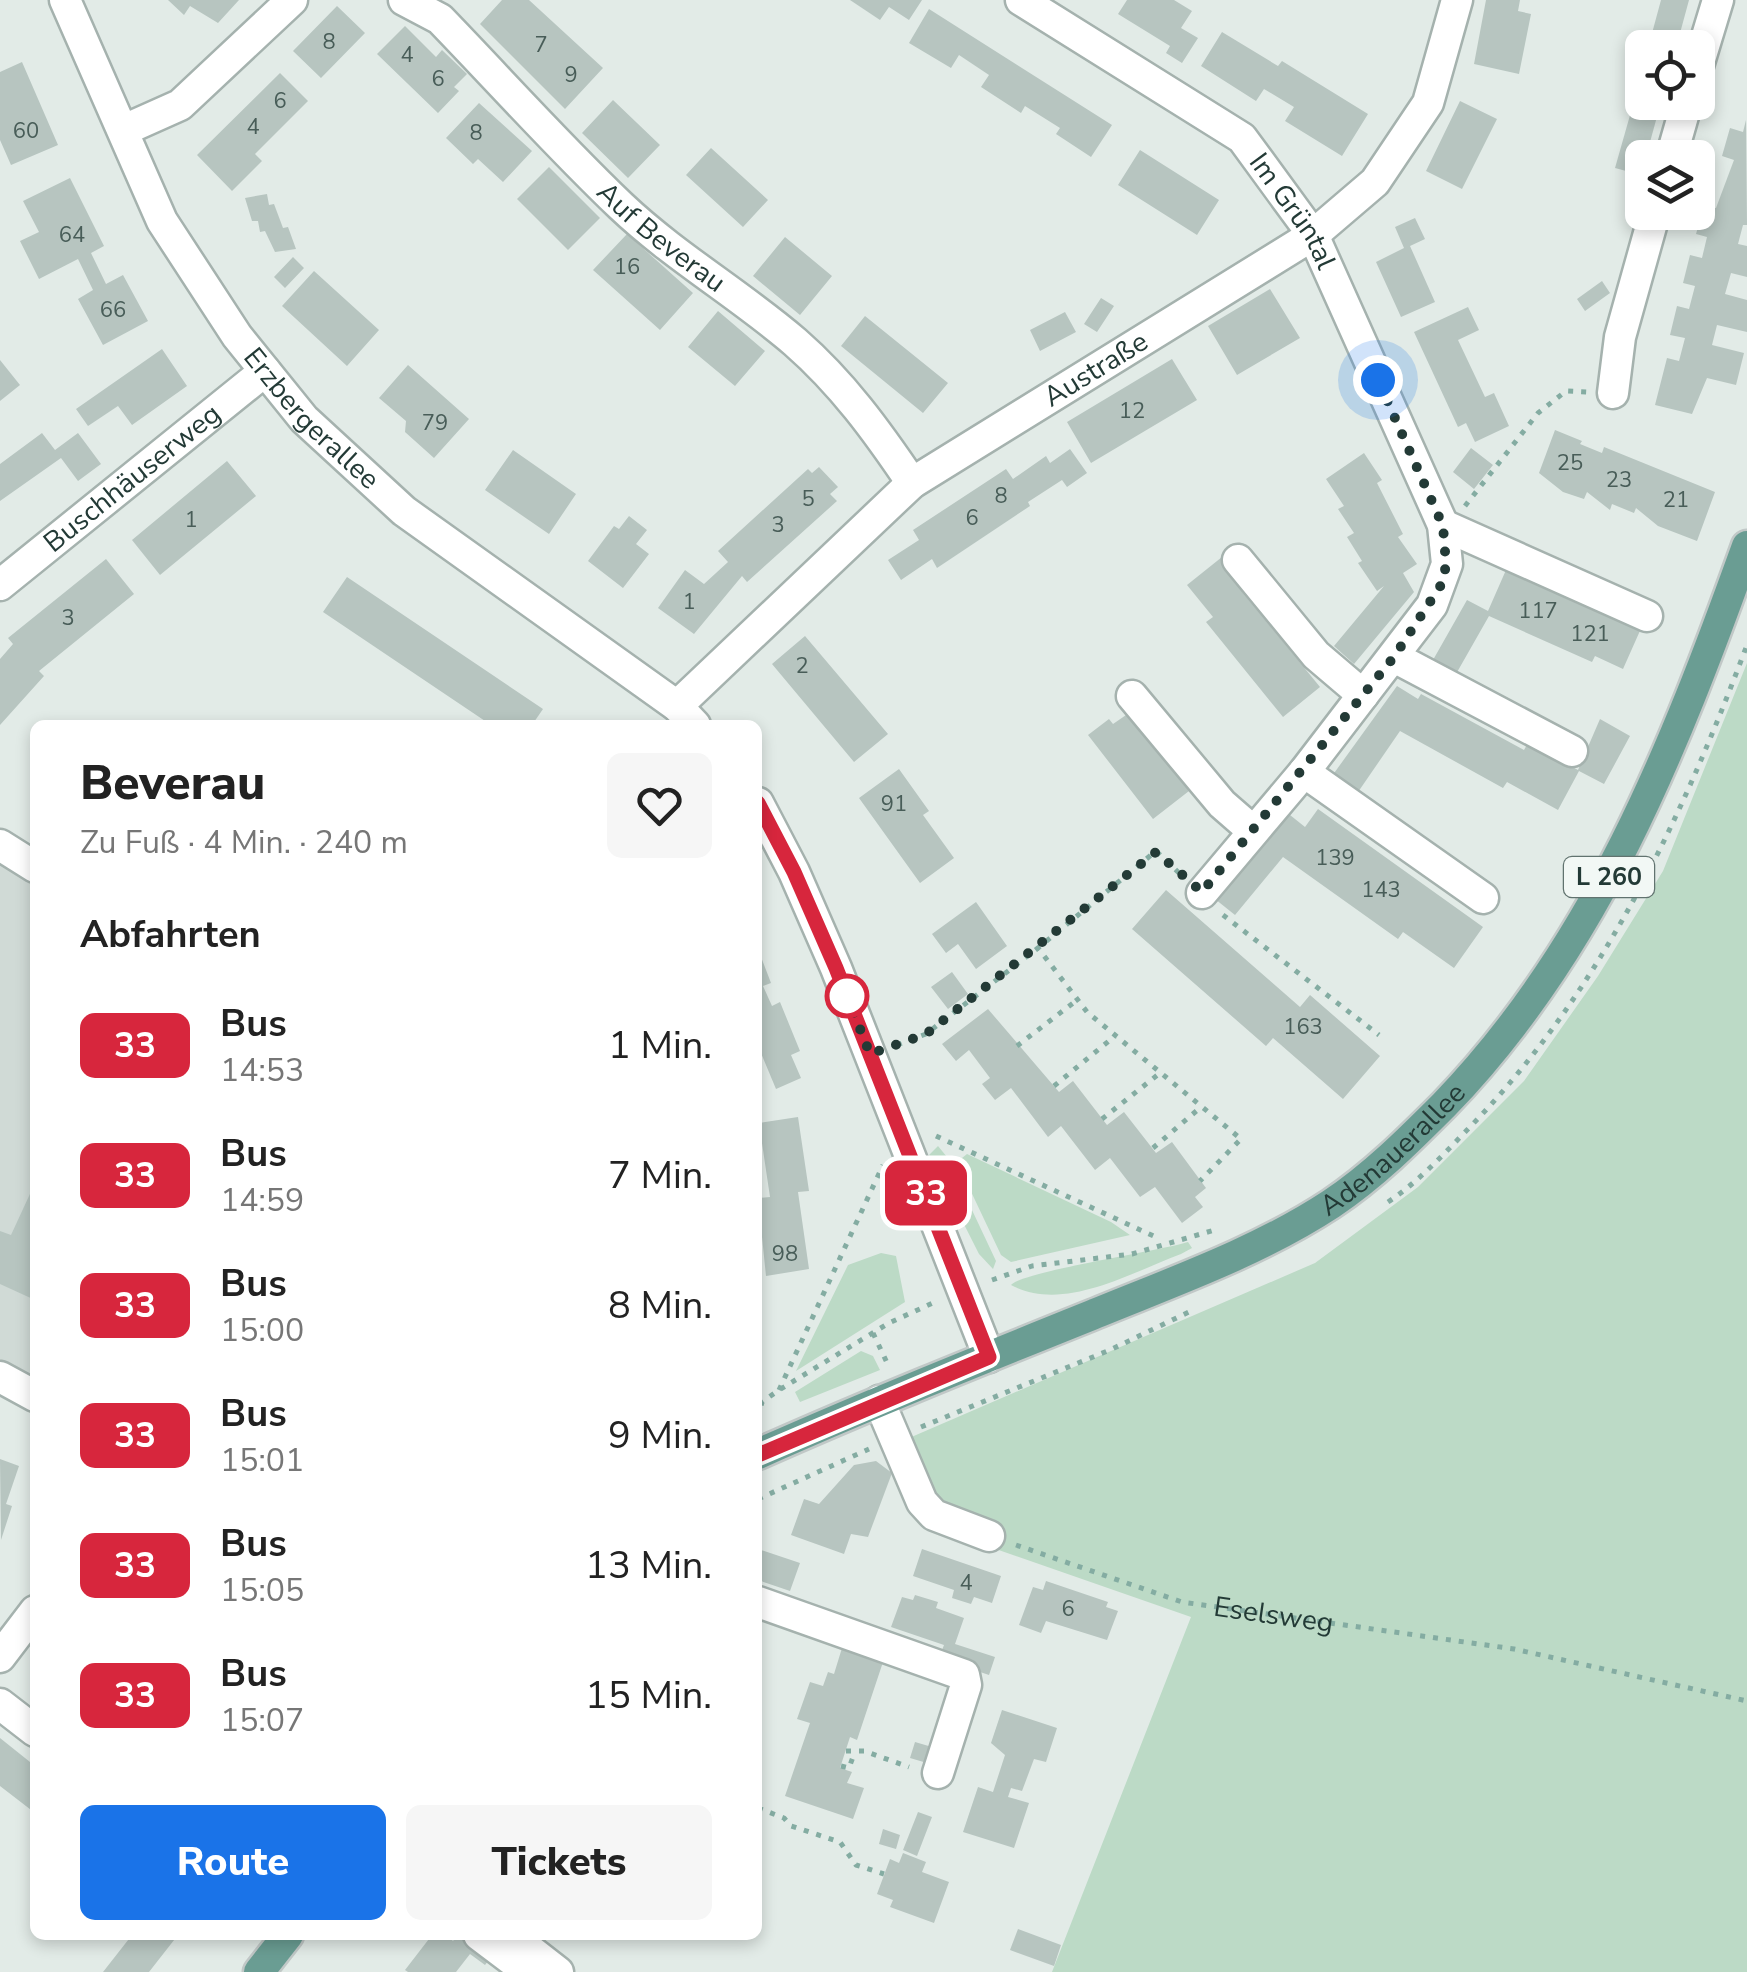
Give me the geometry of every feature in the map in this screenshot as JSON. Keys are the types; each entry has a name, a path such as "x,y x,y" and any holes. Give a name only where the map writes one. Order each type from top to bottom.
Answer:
{"main road":[{"name":"Adenauerallee","path":"762,1452 879,1400 1184,1278 1292,1228 1390,1160 1495,1052 1557,968 1663,770 1747,546"},
{"path":"258,1972 284,1940"}],"street":[{"name":"Erzbergerallee","path":"65,0 162,221 211,299 265,372 349,466 404,511 686,716"},
{"path":"124,130 180,105 292,0"},
{"name":"Auf Beverau","path":"404,0 440,19 620,205 679,256 794,341 832,377 870,420 912,483"},
{"name":"Im Grüntal","path":"1020,0 1242,138 1313,235 1445,526 1443,582 1394,657 1304,772 1202,892"},
{"name":"Austraße","path":"686,716 912,483 1313,235 1374,182 1428,103 1457,0"},
{"path":"1709,30 1718,0"},
{"path":"1613,393 1620,337 1651,230"},
{"name":"Buschhäuserweg","path":"0,585 265,372"},
{"path":"1445,526 1647,616"},
{"path":"1238,560 1316,655 1362,696"},
{"path":"1394,657 1572,751"},
{"path":"1132,696 1222,804 1253,830"},
{"path":"1304,772 1483,898"},
{"path":"762,810 794,872 870,1054 989,1357"},
{"path":"0,845 30,865"},
{"path":"0,1377 30,1393"},
{"path":"879,1400 922,1502 934,1515 989,1536"},
{"path":"762,1603 964,1675 966,1685 928,1772"},
{"path":"0,1657 30,1618"},
{"path":"0,1704 30,1727"},
{"path":"486,1940 528,1972"},
{"path":"516,1940 558,1972"}],"path":[{"path":"1445,526 1538,413 1566,391 1613,393"},
{"path":"870,1054 926,1034 1156,852 1202,892 1210,904 1379,1035"},
{"path":"1038,948 1077,1000 1115,1036 1241,1139 1200,1181"},
{"path":"1017,1046 1077,1000"},
{"path":"1054,1086 1115,1036"},
{"path":"1102,1120 1160,1073"},
{"path":"1153,1148 1201,1107"},
{"path":"779,1390 876,1173 904,1138 930,1134 1160,1240"},
{"path":"762,1402 888,1323 964,1290 1032,1266 1071,1260 1092,1262 1132,1254 1211,1229"},
{"path":"762,1497 895,1438"},
{"name":"Eselsweg","path":"989,1536 1182,1602 1514,1649 1747,1700"},
{"path":"846,1752 864,1751 928,1772"},
{"path":"841,1766 849,1768 854,1754"},
{"path":"762,1810 784,1818 792,1826 840,1842 856,1864 884,1874"}],"shaded area":[{"path":"0,859 30,880 30,1376 0,1361"}],"green space":[{"path":"1747,663 1747,1972 1052,1972 1191,1617 918,1522 886,1448 1315,1263 1418,1187 1524,1081 1598,976 1663,871"},
{"path":"938,1146 947,1157 996,1261 993,1269 979,1254 929,1155"},
{"path":"967,1154 1111,1222 1130,1235 1011,1262 1001,1255 957,1162"},
{"path":"1188,1242 1192,1248 1181,1254 1119,1280 1074,1293 1052,1295 1011,1285 1039,1274"},
{"path":"881,1253 896,1256 905,1302 796,1371 848,1265"},
{"path":"861,1351 873,1356 880,1370 800,1402 795,1392"}],"building":[{"path":"168,0 239,0 218,23 190,6 184,15"},
{"path":"502,0 529,0 603,68 565,109 480,24"},
{"path":"850,0 922,0 909,20 889,7 880,20"},
{"path":"1127,0 1174,0 1192,11 1181,28 1198,38 1182,63 1166,53 1170,46 1118,14"},
{"path":"1486,0 1520,0 1518,11 1531,14 1519,74 1474,64"},
{"path":"1661,0 1689,0 1681,30 1653,30"},
{"path":"337,6 365,33 321,78 293,51"},
{"path":"929,9 1112,125 1091,157 1056,134 1060,128 1025,106 1021,113 981,87 989,75 959,55 951,68 909,43"},
{"path":"405,26 436,57 442,50 467,74 454,87 459,91 438,113 377,54"},
{"path":"1222,32 1278,66 1282,61 1368,114 1342,156 1285,121 1294,107 1264,89 1256,101 1201,66"},
{"path":"22,62 58,145 11,165 0,140 0,72"},
{"path":"280,73 308,101 255,154 262,161 232,191 197,155"},
{"path":"613,100 660,145 628,178 582,133"},
{"path":"1460,101 1497,119 1462,189 1426,171"},
{"path":"479,103 532,151 503,182 478,159 473,164 446,138"},
{"path":"1629,120 1656,120 1651,140 1625,140 1625,171 1615,168"},
{"path":"1746,120 1747,225 1743,225 1738,244 1747,246 1747,277 1731,273 1725,294 1747,300 1747,332 1717,325 1712,345 1744,353 1736,385 1707,378 1692,414 1655,405 1667,358 1679,361 1685,338 1670,335 1677,306 1689,309 1695,286 1683,283 1690,255 1702,258 1707,237 1696,234 1697,230 1715,230 1715,208 1734,160 1722,156 1730,128 1743,132"},
{"path":"711,148 768,200 743,227 686,175"},
{"path":"1140,150 1219,200 1197,235 1118,185"},
{"path":"549,167 600,218 568,250 517,199"},
{"path":"70,178 104,246 91,253 106,284 123,275 148,321 103,345 78,299 93,290 78,259 39,279 20,241 39,232 23,201"},
{"path":"267,194 269,205 274,204 296,249 275,252 265,231 260,232 258,221 252,221 245,198"},
{"path":"1415,218 1425,239 1410,246 1435,302 1401,317 1376,262 1404,248 1395,227"},
{"path":"627,234 693,293 660,330 593,270"},
{"path":"785,237 832,276 800,315 753,276"},
{"path":"293,257 304,268 285,288 274,277"},
{"path":"314,271 379,330 347,366 282,306"},
{"path":"1602,281 1610,293 1585,311 1577,299"},
{"path":"1270,289 1300,338 1237,375 1208,326"},
{"path":"1101,298 1114,306 1097,332 1084,324"},
{"path":"1468,307 1479,330 1458,340 1485,397 1494,393 1509,426 1475,442 1466,423 1458,427 1414,332"},
{"path":"718,311 765,351 735,386 688,347"},
{"path":"1065,312 1076,332 1040,351 1030,330"},
{"path":"865,316 948,383 923,413 841,346"},
{"path":"162,349 187,386 132,425 118,406 88,426 76,409"},
{"path":"1172,359 1197,400 1091,463 1067,422"},
{"path":"0,360 20,385 0,401"},
{"path":"408,365 469,419 434,458 405,432 406,421 379,398"},
{"path":"1555,430 1602,453 1604,447 1715,492 1697,541 1658,526 1636,508 1634,513 1612,504 1610,510 1587,492 1584,499 1563,492 1539,473"},
{"path":"42,433 55,450 78,433 101,464 78,481 61,458 0,501 0,464"},
{"path":"1471,448 1493,465 1474,489 1453,472"},
{"path":"1070,449 1087,473 1067,487 1062,480 937,568 932,559 901,580 888,560 919,540 913,530 1006,469 1013,479 1046,456 1050,463"},
{"path":"513,450 576,494 549,534 485,490"},
{"path":"1364,453 1382,480 1377,483 1403,534 1398,537 1417,564 1403,573 1414,592 1354,664 1334,646 1384,586 1377,591 1358,563 1362,561 1347,537 1354,533 1338,509 1344,506 1326,479"},
{"path":"227,461 256,496 160,575 132,540"},
{"path":"819,467 838,487 830,494 837,501 747,582 742,576 694,634 658,608 685,570 704,584 728,562 718,551 808,469 812,473"},
{"path":"629,516 647,530 636,544 649,554 623,588 588,561 614,526 619,529"},
{"path":"1222,557 1248,588 1242,592 1320,687 1283,717 1206,622 1213,617 1187,585"},
{"path":"106,559 134,594 39,671 44,676 0,725 0,659 13,644 8,638"},
{"path":"1506,570 1612,617 1615,611 1643,624 1623,669 1595,656 1592,662 1489,616 1456,674 1433,660 1467,600 1488,611"},
{"path":"347,577 543,709 535,720 484,720 323,612"},
{"path":"805,636 888,734 854,762 772,664"},
{"path":"1397,686 1418,699 1421,694 1524,750 1528,743 1578,770 1600,719 1630,736 1604,784 1579,771 1558,810 1507,782 1503,788 1400,731 1356,795 1332,776"},
{"path":"1129,713 1189,791 1153,819 1088,735 1109,719 1113,724"},
{"path":"899,769 929,811 923,815 954,858 920,883 859,798"},
{"path":"1318,809 1483,927 1454,968 1403,932 1398,939 1283,857 1235,915 1215,899 1285,811 1305,827"},
{"path":"1166,890 1300,1007 1310,995 1380,1056 1343,1099 1273,1038 1266,1046 1132,929"},
{"path":"976,902 1007,946 976,969 958,944 946,953 932,934"},
{"path":"762,959 771,983 763,986 772,1006 780,1002 800,1051 791,1055 801,1078 776,1089 762,1056"},
{"path":"952,972 968,994 948,1009 931,987"},
{"path":"988,1009 1059,1092 1073,1081 1107,1125 1124,1112 1156,1153 1172,1142 1206,1188 1195,1197 1203,1207 1182,1223 1155,1187 1140,1197 1110,1158 1095,1170 1061,1126 1048,1137 1011,1088 995,1100 982,1084 990,1078 969,1050 956,1061 942,1044"},
{"path":"798,1117 809,1191 798,1192 809,1269 766,1276 762,1198 770,1197 762,1123"},
{"path":"30,1194 30,1298 0,1284 0,1231 11,1235"},
{"path":"0,1459 19,1466 6,1504 12,1506 1,1540"},
{"path":"876,1461 892,1473 868,1537 851,1534 844,1554 791,1535 804,1499 819,1504 854,1465"},
{"path":"922,1549 1001,1576 992,1603 974,1597 971,1604 952,1598 954,1590 913,1576"},
{"path":"762,1550 800,1563 790,1591 762,1581"},
{"path":"1046,1581 1108,1602 1106,1607 1118,1611 1107,1640 1046,1621 1041,1633 1019,1625 1033,1587 1043,1590"},
{"path":"915,1595 938,1602 936,1608 964,1618 955,1644 995,1657 989,1675 939,1658 944,1645 891,1627 902,1597 913,1600"},
{"path":"842,1648 883,1662 857,1740 850,1737 840,1768 852,1772 847,1783 864,1788 853,1819 785,1796 810,1723 797,1719 810,1682 823,1686 828,1672 834,1674"},
{"path":"1002,1710 1057,1728 1046,1762 1034,1759 1022,1791 1011,1788 1008,1797 1029,1803 1014,1848 963,1832 978,1787 993,1792 1005,1755 991,1743"},
{"path":"0,1738 30,1762 30,1809 0,1786"},
{"path":"915,1742 932,1747 927,1763 910,1758"},
{"path":"918,1812 932,1817 917,1856 903,1850"},
{"path":"883,1829 900,1835 896,1849 879,1844"},
{"path":"903,1853 926,1862 922,1872 949,1882 934,1923 890,1907 893,1900 877,1894 890,1859 899,1863"},
{"path":"1018,1929 1061,1945 1054,1966 1010,1950"},
{"path":"128,1940 174,1940 149,1972 103,1972"},
{"path":"428,1940 474,1940 492,1956 485,1965 470,1954 456,1972 405,1970"}],"bus line":[{"name":"33","path":"762,809 836,968 989,1357 879,1400 762,1453"}],"route":[{"path":"847,996 870,1054 926,1034 1156,852 1202,892 1304,772 1394,657 1432,605 1443,582 1443,526 1378,380"}]}
